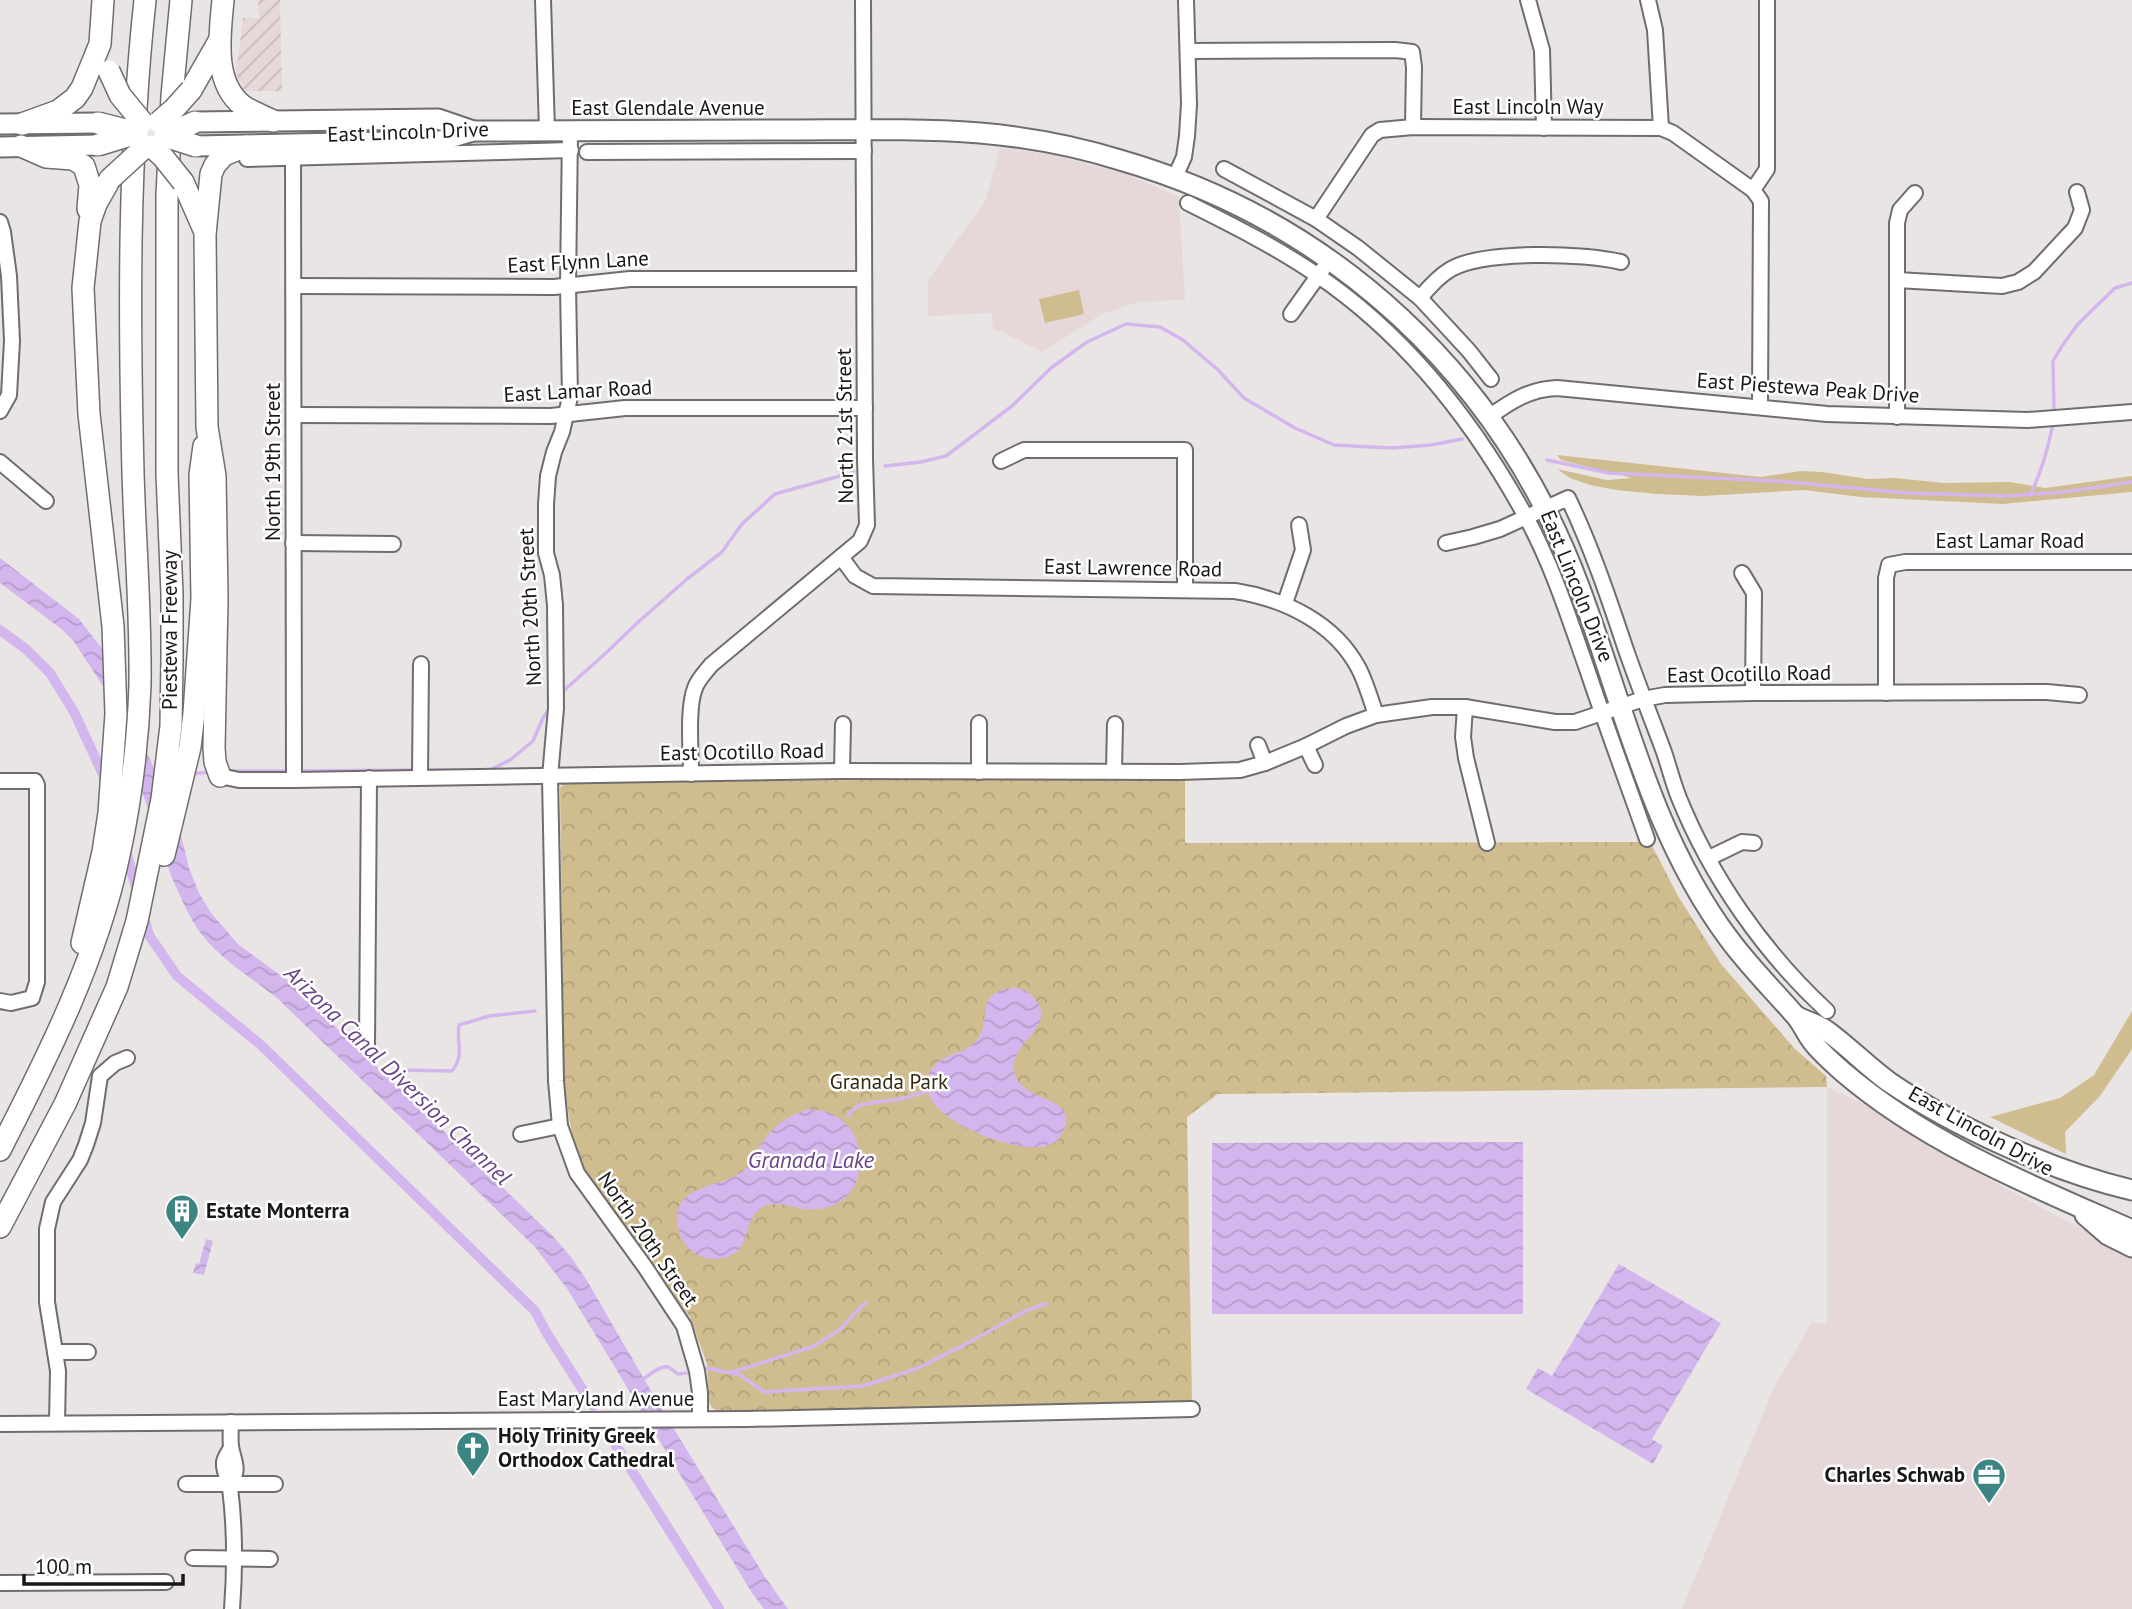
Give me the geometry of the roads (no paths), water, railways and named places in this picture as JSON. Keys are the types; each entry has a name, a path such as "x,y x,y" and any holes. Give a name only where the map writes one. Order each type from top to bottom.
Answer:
{"highway":[{"path":"22,124 58,111 75,98 89,75 100,44 103,0"},
{"name":"Piestewa Freeway","path":"0,1150 48,1054 80,980 98,908 119,857 132,785 139,687 132,398 132,212 136,109 145,0"},
{"name":"Piestewa Freeway","path":"0,1227 65,1104 124,967 162,799 171,726 172,594 167,474 167,195 172,96 181,0"},
{"path":"223,0 219,41 226,84 245,107 273,121"},
{"path":"98,908 116,714 114,655 89,414 83,288 90,221 110,179 191,90 219,41"},
{"path":"100,44 120,95 183,182 205,234"},
{"path":"98,145 195,122"},
{"path":"98,123 196,146"},
{"path":"11,146 46,157 73,159 84,166 90,185 87,203 90,221"},
{"path":"220,776 214,748 217,611 215,476 207,427 205,234 211,174 215,165 225,155 247,152"},
{"path":"136,921 162,864 190,747 202,599 200,475 207,427"}],"main road":[{"name":"East Glendale Avenue","path":"195,122 438,120 473,131"},
{"path":"0,124 98,123"},
{"name":"East Glendale Avenue","path":"196,146 247,152 293,152 440,141 473,131 547,131 571,141 864,130"},
{"name":"East Lincoln Drive","path":"864,130 957,131 1015,137 1119,159 1175,177 1265,220 1324,268 1401,318 1432,348 1489,417 1545,506 1578,585 1611,710 1662,821 1692,879 1728,938 1771,990 1798,1017 1812,1042 1839,1070 1919,1128 2054,1197 2132,1230"},
{"path":"11,146 98,145"},
{"name":"East Lincoln Drive","path":"1798,1017 1826,1030 1889,1082 1961,1124 2031,1156 2132,1190"},
{"path":"2072,1203 2108,1235 2132,1247"}],"street":[{"path":"543,0 547,131"},
{"name":"North 21st Street","path":"691,774 691,704 700,677 860,541 867,525 863,0"},
{"path":"1175,177 1186,149 1189,104 1186,0"},
{"path":"1528,0 1542,51 1544,128"},
{"path":"1648,0 1655,30 1661,128"},
{"path":"1760,407 1757,196 1767,169 1767,0"},
{"path":"1188,51 1412,52 1413,127"},
{"name":"East Lincoln Way","path":"1316,219 1373,135 1380,130 1413,127 1661,128 1673,132 1757,196"},
{"name":"East Lincoln Drive","path":"293,152 571,141"},
{"name":"North 20th Street","path":"571,141 568,286 570,397 548,476 546,504 546,552 555,605 555,720 550,777 555,1081 560,1126 576,1173 646,1267 684,1326 697,1371 700,1419"},
{"path":"587,152 864,151"},
{"name":"North 19th Street","path":"293,152 294,780"},
{"path":"1224,169 1316,219 1358,248 1420,298 1491,379"},
{"path":"1897,280 2002,286 2018,282 2034,272 2075,229 2082,210 2077,192"},
{"path":"1897,417 1896,223 1900,210 1915,193"},
{"name":"East Lincoln Drive","path":"1188,203 1271,246 1324,268 1413,356 1450,398 1488,453 1526,517 1611,710 1647,838"},
{"path":"0,222 4,232 9,276 12,341 9,395 0,411"},
{"path":"1420,298 1439,277 1452,268 1488,257 1599,257 1621,262"},
{"path":"1291,314 1324,268"},
{"name":"East Flynn Lane","path":"295,286 568,286 630,279 864,279"},
{"name":"East Piestewa Peak Drive","path":"1489,417 1523,395 1544,388 1827,414 1897,417 2028,420 2132,412"},
{"name":"East Lamar Road","path":"294,415 551,416 625,408 865,408"},
{"path":"1001,461 1024,450 1127,444 1185,450 1185,590"},
{"path":"0,462 46,501"},
{"name":"East Lincoln Drive","path":"1545,506 1568,498 1583,528 1678,797 1709,858 1731,896 1761,938 1827,1011"},
{"path":"1446,543 1473,537 1526,517 1545,506"},
{"path":"1285,603 1303,550 1299,525"},
{"path":"293,543 393,544"},
{"name":"East Lawrence Road","path":"841,557 855,576 873,586 1235,591 1255,594 1285,603 1315,620 1341,643 1359,669 1376,715"},
{"name":"East Lamar Road","path":"1886,693 1886,578 1889,565 1905,562 2132,562"},
{"path":"1742,573 1754,593 1754,693"},
{"path":"420,778 421,664"},
{"name":"East Ocotillo Road","path":"220,776 239,780 294,780 842,771 1231,770 1265,763 1376,715 1432,707 1465,707 1555,722 1575,722 1643,699 1665,695 2047,692 2079,695"},
{"path":"1465,707 1463,737 1466,758 1487,843"},
{"path":"979,723 979,772"},
{"path":"842,771 843,724"},
{"path":"1114,771 1115,724"},
{"path":"1258,745 1265,763"},
{"path":"1306,746 1315,765"},
{"path":"367,1044 369,778"},
{"path":"0,781 35,781 37,785 37,982 32,998 11,1003 0,1001"},
{"path":"1709,858 1742,842 1754,843"},
{"path":"1798,1017 1814,999"},
{"path":"53,1423 55,1352 47,1303 47,1229 50,1211 80,1160 86,1144 93,1122 100,1076 114,1063 127,1058"},
{"path":"521,1134 560,1126"},
{"path":"55,1352 88,1352"},
{"name":"East Maryland Avenue","path":"0,1424 700,1419 1192,1409"},
{"path":"231,1422 231,1448 235,1457 236,1476 230,1483 232,1609"},
{"path":"186,1484 275,1484"},
{"path":"193,1558 270,1559"},
{"path":"0,1583 166,1582"}],"water":[{"path":"0,558 79,619 103,650 179,827 189,868 199,893 211,913 239,945 287,980 551,1234 571,1257 765,1577 788,1609 764,1609 752,1593 568,1290 535,1247 277,998 223,957 201,934 172,878 108,694 73,640 0,583"},
{"path":"1010,988 1023,989 1030,994 1040,1007 1041,1016 1038,1025 1019,1051 1014,1071 1019,1082 1027,1089 1058,1105 1064,1112 1066,1121 1058,1139 1043,1146 1026,1147 1007,1143 966,1128 934,1104 927,1089 929,1074 938,1062 976,1041 984,1025 987,1003 991,996"},
{"name":"Granada Lake","path":"810,1109 835,1116 848,1126 855,1136 859,1152 859,1171 853,1189 841,1201 824,1208 805,1209 779,1204 763,1207 751,1221 739,1249 730,1256 719,1259 696,1254 679,1234 679,1207 685,1198 737,1175 748,1166 776,1127 787,1118"},
{"path":"1523,1142 1523,1314 1212,1314 1212,1143"},
{"path":"206,1239 213,1241 204,1275 193,1273 196,1263 199,1264"},
{"path":"1619,1264 1721,1323 1652,1439 1663,1446 1653,1464 1526,1389 1538,1368 1552,1376"}],"waterway":[{"path":"2054,412 2053,361 2062,346 2078,324 2115,288 2132,283"},
{"path":"885,466 946,456 1012,406 1051,368 1087,342 1126,324 1160,327 1183,340 1217,369 1244,398 1295,428 1334,445 1392,448 1462,439"},
{"path":"2030,495 2044,460 2053,424"},
{"path":"1547,460 1609,473 1777,481 1907,493 2006,496 2064,492 2132,482"},
{"path":"560,694 687,579 722,552 742,524 775,494 854,472"},
{"path":"0,630 26,649 50,673 74,712 106,781"},
{"path":"425,770 490,770 510,760 533,741 551,706"},
{"path":"299,771 417,770"},
{"path":"229,771 291,771"},
{"path":"191,774 211,772"},
{"path":"125,847 138,895"},
{"path":"143,914 149,935 177,976 262,1046 535,1311 593,1406"},
{"name":"Arizona Canal Diversion Channel","path":"385,1080 397,1070 452,1071 459,1054 459,1025 489,1016 535,1011"},
{"path":"848,1116 860,1105 900,1099 928,1091"},
{"path":"729,1373 812,1347 838,1331 866,1302"},
{"path":"702,1370 708,1368 740,1375 764,1392 863,1386 916,1369 1027,1310 1046,1304"},
{"path":"642,1380 665,1367 678,1374 695,1372"},
{"path":"610,1436 719,1609"}],"place":[{"name":"Estate Monterra","path":"182,1241"},
{"name":"Holy Trinity Greek Orthodox Cathedral","path":"473,1478"},
{"name":"Charles Schwab","path":"1989,1505"}],"park label":[{"name":"Granada Park","path":"889,1082"}]}
